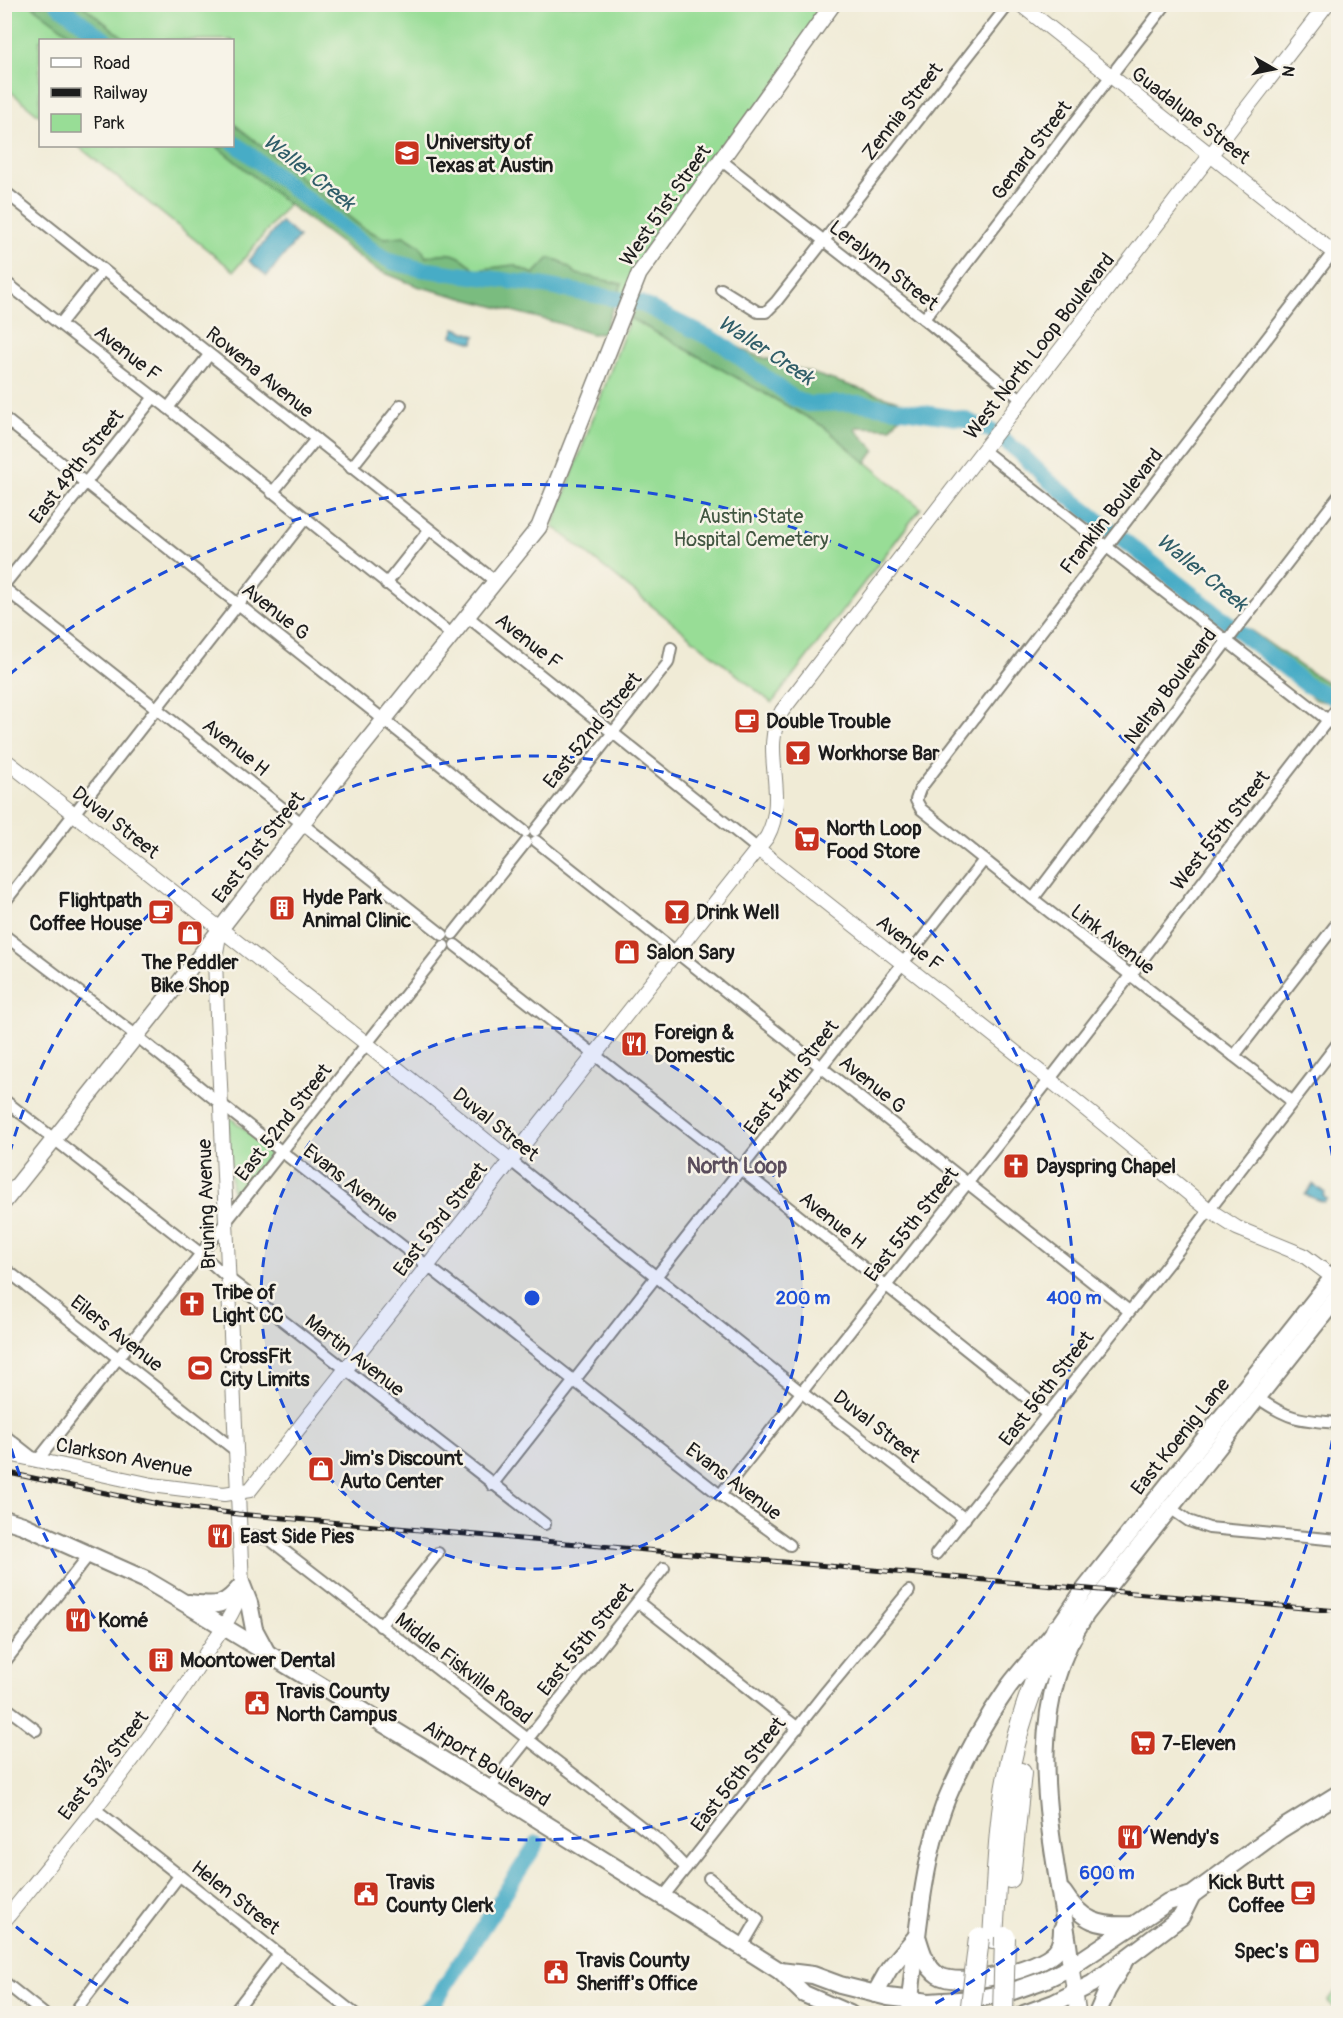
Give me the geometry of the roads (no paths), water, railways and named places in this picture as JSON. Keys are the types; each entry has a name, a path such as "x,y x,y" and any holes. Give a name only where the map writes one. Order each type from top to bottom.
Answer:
{"highway":[{"path":"991,2013 992,1938 1001,1823 1011,1757 1040,1665 1065,1632"},
{"path":"970,2013 992,1938 1032,1715 1065,1632"},
{"path":"992,1938 1003,2013"}],"main road":[{"name":"West 51st Street","path":"544,518 623,312 646,263 722,161 833,4"},
{"name":"East 51st Street","path":"4,1202 384,720 536,532 544,518"},
{"name":"East Koenig Lane","path":"1065,1632 1085,1589 1337,1277"},
{"name":"East Koenig Lane","path":"1065,1632 1086,1614 1338,1296"},
{"name":"Airport Boulevard","path":"4,1519 146,1580 663,1897 780,1971 804,1994 850,2013"},
{"path":"185,1603 213,1606 223,1604 231,1599 242,1585 249,1602 254,1629 267,1653"},
{"path":"1065,1632 1061,1664 1047,1716 1044,1761 1049,1825 1061,1889 1078,2013"},
{"path":"910,2007 917,1936 931,1855 947,1799 967,1758 1004,1695 1037,1652 1065,1632"},
{"name":"Airport Boulevard","path":"780,1971 813,1975 910,2007 929,2002 993,1996 1044,1980 1071,1967 1168,1902 1192,1895 1272,1836 1338,1794"},
{"path":"1061,1889 1077,1911 1094,1923 1113,1926 1135,1925"},
{"path":"917,1936 928,1966 936,1975 957,1981 1002,1975 1047,1959 1057,1950 1062,1939 1061,1889"},
{"name":"Airport Boulevard","path":"1024,2013 1092,1984 1181,1917 1192,1895"},
{"path":"875,1994 889,1970 917,1936"},
{"path":"1097,2013 1126,1959"}],"street":[{"name":"Zennia Street","path":"721,289 758,312 766,312 1009,4"},
{"name":"Guadalupe Street","path":"1020,4 1211,156 1337,252"},
{"name":"Genard Street","path":"924,319 1166,4"},
{"name":"West North Loop Boulevard","path":"782,711 1328,4"},
{"name":"Leralynn Street","path":"722,161 924,319 1022,400"},
{"name":"Rowena Avenue","path":"4,191 495,581"},
{"name":"Franklin Boulevard","path":"916,800 920,789 1337,252"},
{"path":"60,324 103,270"},
{"name":"Avenue F","path":"4,281 168,408 453,636"},
{"path":"168,408 209,355"},
{"name":"East 49th Street","path":"4,587 154,397"},
{"path":"351,468 401,405"},
{"name":"Avenue G","path":"4,418 1129,1311"},
{"path":"272,493 316,439"},
{"path":"991,440 1234,632 1338,728"},
{"name":"Nelray Boulevard","path":"1033,899 1338,497"},
{"path":"4,903 305,519"},
{"path":"386,584 429,530"},
{"name":"Avenue H","path":"4,587 740,1168 1047,1414"},
{"name":"Avenue F","path":"468,616 1050,1080 1209,1210 1237,1228 1303,1255 1337,1277"},
{"name":"East 52nd Street","path":"38,1461 668,663 671,648"},
{"name":"West 55th Street","path":"1131,975 1338,707"},
{"name":"East 53rd Street","path":"237,1493 250,1490 758,849 773,827 776,815 773,734 782,711"},
{"name":"Duval Street","path":"4,759 367,1044 801,1392 965,1519"},
{"name":"Link Avenue","path":"916,800 921,809 984,860 1293,1102"},
{"name":"East 54th Street","path":"492,1485 984,860"},
{"path":"1234,1056 1338,922"},
{"name":"Bruning Avenue","path":"220,930 215,958 239,1536"},
{"name":"Evans Avenue","path":"4,935 136,1036 574,1382 720,1495 790,1545"},
{"name":"East 55th Street","path":"720,1495 1131,975"},
{"name":"East 56th Street","path":"936,1554 1209,1210 1338,1043"},
{"name":"Martin Avenue","path":"4,1100 544,1524"},
{"name":"Eilers Avenue","path":"4,1268 235,1450"},
{"path":"1258,1398 1278,1412 1292,1418 1338,1423"},
{"path":"4,1435 38,1461"},
{"name":"Clarkson Avenue","path":"4,1453 152,1485 237,1493"},
{"path":"1170,1508 1189,1521 1209,1528 1338,1540"},
{"path":"223,1626 236,1606 242,1585 239,1536"},
{"name":"Middle Fiskville Road","path":"239,1536 269,1539 661,1842 686,1868"},
{"path":"380,1626 438,1553"},
{"path":"4,1663 88,1555"},
{"name":"East 55th Street","path":"490,1789 664,1568"},
{"name":"East 56th Street","path":"663,1897 909,1591"},
{"path":"638,1602 798,1728"},
{"name":"East 53½ Street","path":"4,1922 160,1724 223,1626"},
{"path":"4,1706 36,1730"},
{"name":"Helen Street","path":"95,1809 355,2013"},
{"name":"Middle Fiskville Road","path":"661,1842 694,1858"},
{"path":"73,2013 179,1876"},
{"path":"709,1878 758,1919 741,1948"},
{"path":"233,2013 279,1954"},
{"path":"4,1982 45,2013"}],"water":[{"path":"281,222 299,237 267,276 249,261"},
{"path":"455,328 476,336 473,343 452,336"},
{"path":"1313,1184 1325,1193 1323,1196 1327,1199 1324,1202 1305,1195"}],"waterway":[{"name":"Waller Creek","path":"57,4 104,39"},
{"name":"Waller Creek","path":"234,143 376,253 393,262 421,269 539,285 640,303 722,344 793,398 808,404 858,403 963,419 992,431 1019,452 1050,482 1308,686 1338,699"},
{"path":"420,2014 434,2003 537,1843"}],"railway":[{"path":"4,1472 159,1504 238,1514 1338,1611"}],"place":[{"name":"University of Texas at Austin","path":"407,153"},
{"name":"Double Trouble","path":"747,721"},
{"name":"Workhorse Bar","path":"798,753"},
{"name":"North Loop Food Store","path":"807,839"},
{"name":"Hyde Park Animal Clinic","path":"282,908"},
{"name":"Flightpath Coffee House","path":"161,912"},
{"name":"Drink Well","path":"677,912"},
{"name":"The Peddler Bike Shop","path":"190,933"},
{"name":"Salon Sary","path":"627,952"},
{"name":"Foreign & Domestic","path":"634,1044"},
{"name":"Dayspring Chapel","path":"1016,1166"},
{"name":"Tribe of Light CC","path":"192,1304"},
{"name":"CrossFit City Limits","path":"200,1368"},
{"name":"Jim's Discount Auto Center","path":"321,1469"},
{"name":"East Side Pies","path":"220,1536"},
{"name":"Komé","path":"78,1620"},
{"name":"Moontower Dental","path":"161,1660"},
{"name":"Travis County North Campus","path":"257,1703"},
{"name":"7-Eleven","path":"1143,1743"},
{"name":"Wendy's","path":"1130,1837"},
{"name":"Kick Butt Coffee","path":"1303,1893"},
{"name":"Travis County Clerk","path":"366,1894"},
{"name":"Spec's","path":"1307,1951"},
{"name":"Travis County Sheriff's Office","path":"556,1972"}],"district":[{"name":"North Loop","path":"737,1166"}],"park label":[{"name":"Austin State Hospital Cemetery","path":"751,528"}]}
